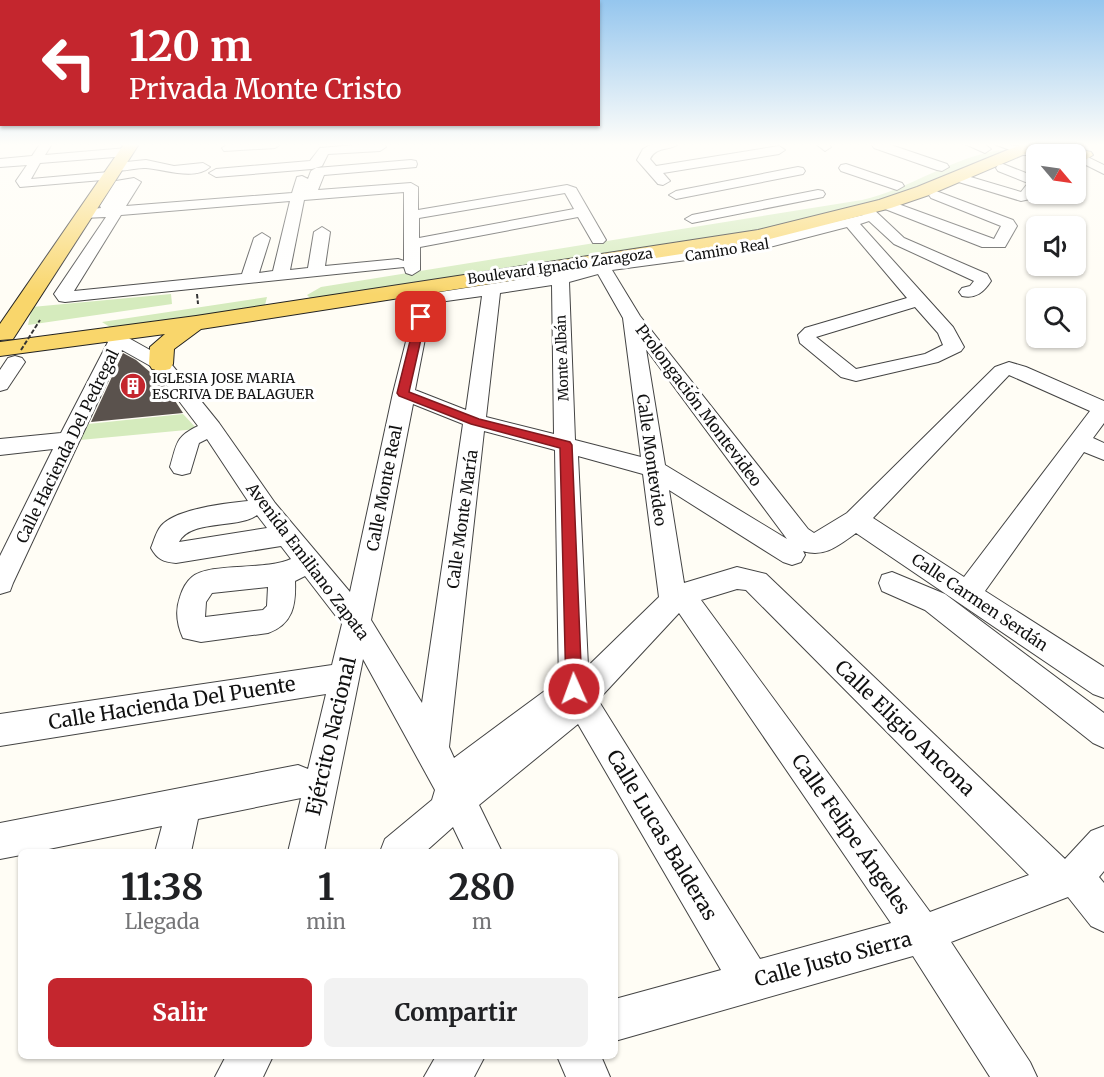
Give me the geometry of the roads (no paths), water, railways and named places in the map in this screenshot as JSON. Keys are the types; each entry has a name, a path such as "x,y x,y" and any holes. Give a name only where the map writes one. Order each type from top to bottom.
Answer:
{"main road":[{"path":"6,340 83,214 98,194"},
{"name":"Boulevard Ignacio Zaragoza","path":"689,224 823,199 861,198 872,194"},
{"name":"Boulevard Ignacio Zaragoza","path":"6,340 284,292 758,236 860,217 905,194"},
{"name":"Boulevard Ignacio Zaragoza","path":"600,256 621,236"},
{"name":"Boulevard Ignacio Zaragoza","path":"575,244 600,256"},
{"name":"Boulevard Ignacio Zaragoza","path":"113,338 196,323 284,292"},
{"path":"161,364 162,347 196,323"},
{"path":"6,340 89,326 100,327 113,338"}],"street":[{"path":"284,292 319,209 315,194"},
{"path":"316,272 318,194"},
{"name":"Calle Monte Real","path":"319,209 381,194"},
{"name":"Calle Monte Real","path":"357,621 403,393 420,277 412,243 411,194"},
{"name":"Prolongación Montevideo","path":"412,215 536,194"},
{"name":"Prolongación Montevideo","path":"573,194 600,256 632,318 799,536 801,549"},
{"path":"680,194 676,195 689,224"},
{"path":"819,194 823,199"},
{"path":"885,204 988,244 999,244 1010,226 1008,223 936,195"},
{"path":"83,214 112,208 266,220 319,209"},
{"path":"112,208 92,251 63,294 65,297 249,279 284,292"},
{"path":"412,243 582,212"},
{"path":"860,217 897,277 884,282 944,329 954,347 931,358 852,375 807,339 807,335 812,332 910,303"},
{"path":"860,217 900,241 981,278 983,281 976,290 968,292"},
{"path":"249,279 266,220"},
{"path":"284,292 316,272 420,277 492,289 583,274 600,256"},
{"name":"Monte Albán","path":"560,278 565,442 582,691"},
{"name":"Calle Monte María","path":"432,749 492,289"},
{"name":"Calle Montevideo","path":"632,318 652,468 677,598"},
{"name":"Avenida Emiliano Zapata","path":"113,338 161,364 211,428 266,509 357,621 432,749 452,799 482,849"},
{"name":"Calle Hacienda Del Pedregal","path":"0,583 70,439 104,365 113,338"},
{"path":"0,385 6,340"},
{"path":"403,393 475,422 565,442 652,468 801,549 822,543 856,520 1002,371 1010,368 1104,409 967,594"},
{"path":"182,467 189,439 211,428"},
{"path":"0,447 70,439"},
{"path":"1080,441 1104,452"},
{"path":"247,510 181,523 170,533 164,548 168,552 176,553 287,535"},
{"name":"Calle Carmen Serdán","path":"856,520 1104,684"},
{"path":"282,575 309,562"},
{"name":"Calle Eligio Ancona","path":"677,598 737,578 747,578 756,582 1104,913"},
{"path":"892,583 935,602 1104,732"},
{"path":"401,849 452,799 582,691 677,598"},
{"name":"Calle Felipe Ángeles","path":"677,598 922,934 1015,1077"},
{"name":"Ejército Nacional","path":"307,849 357,621"},
{"name":"Calle Hacienda Del Puente","path":"0,730 344,677"},
{"name":"Calle Lucas Balderas","path":"582,691 751,982"},
{"path":"3,846 298,782"},
{"path":"174,849 184,806"},
{"name":"Calle Justo Sierra","path":"618,1019 922,934 1068,879 1104,844"},
{"path":"237,1077 250,1059"},
{"path":"446,1077 461,1059"},
{"path":"579,1059 588,1077"}],"place":[{"name":"IGLESIA JOSE MARIA ESCRIVA DE BALAGUER","path":"133,386"}]}
